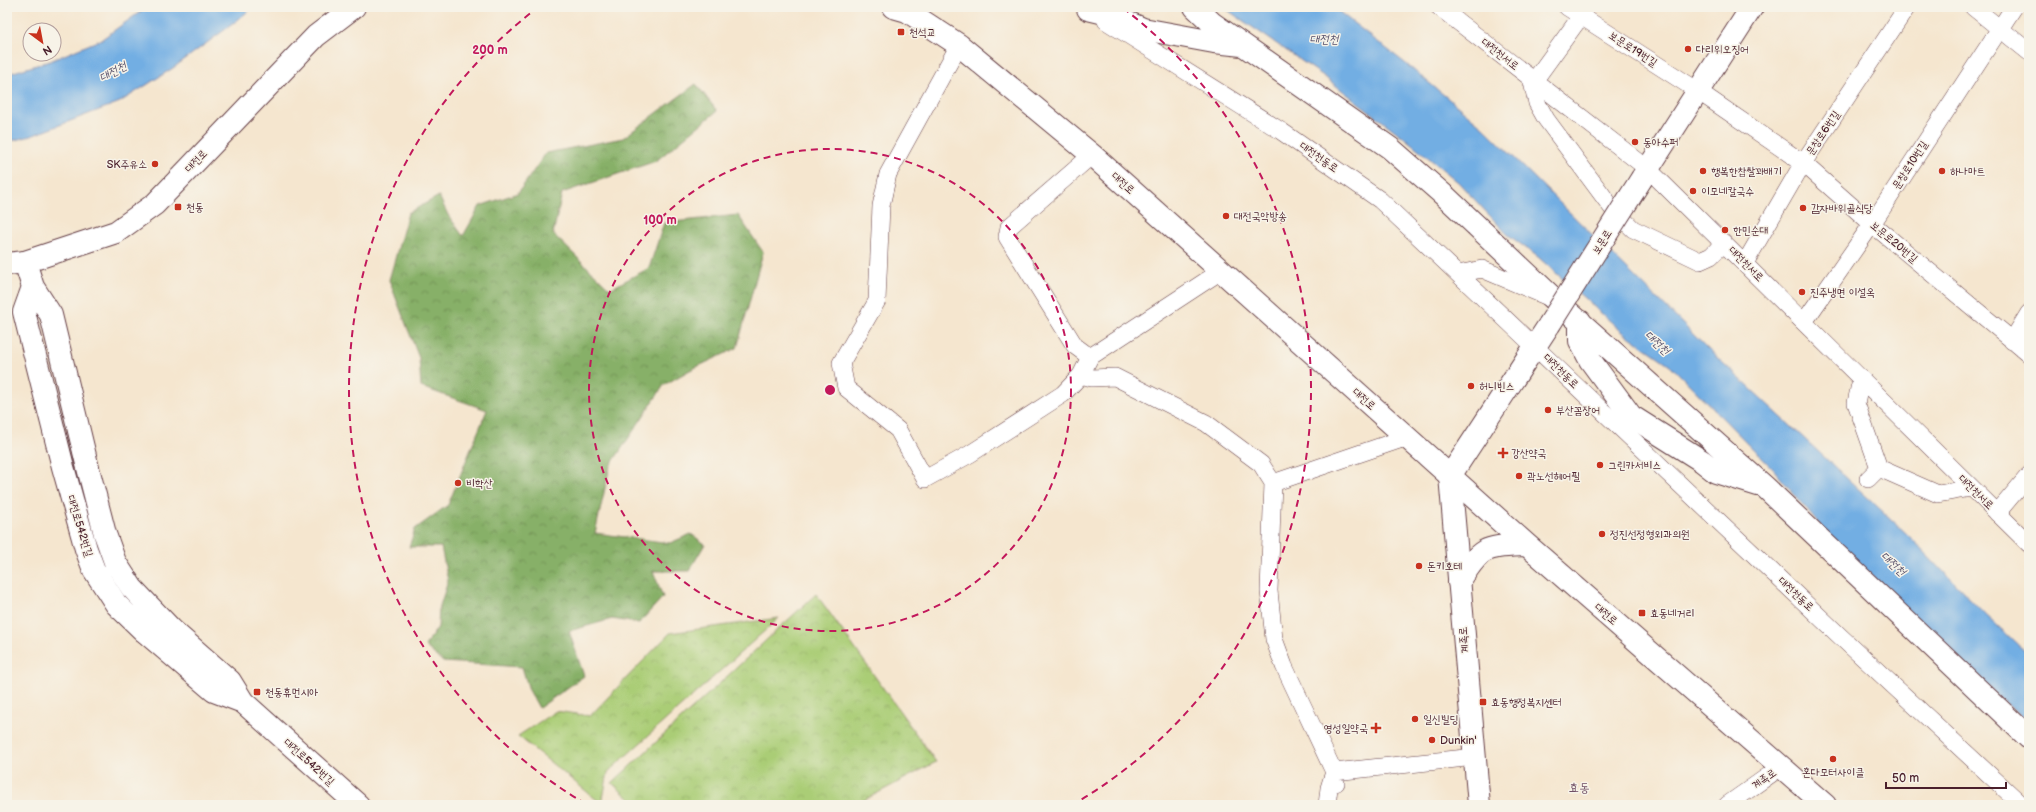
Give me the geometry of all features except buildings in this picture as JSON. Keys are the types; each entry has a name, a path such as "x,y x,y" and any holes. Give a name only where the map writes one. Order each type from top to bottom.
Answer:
{"main road":[{"name":"대전로","path":"16,263 116,232 155,204 316,36 354,7"},
{"path":"1195,7 1212,23 1390,148 1446,197 1554,299 1765,487 2029,738"},
{"name":"보문로","path":"1450,476 1536,347 1548,325 1752,7"},
{"name":"대전로","path":"906,8 959,45 1092,155 1527,545 1825,805"},
{"path":"1083,8 1109,14 1150,31 1214,42 1245,45"},
{"name":"대전로542번길","path":"16,263 33,287 24,312 63,467 86,549 94,570 116,604 145,632 214,691 243,702 358,805"},
{"path":"1580,321 1580,341 1625,422 1702,461 1716,472 1765,487"},
{"name":"계족로","path":"1450,476 1479,805"},
{"path":"1459,582 1474,558 1491,547 1527,545"}],"street":[{"name":"대전천서로","path":"1439,7 1532,80 1645,174 1724,243 2029,544"},
{"name":"문창로6번길","path":"1745,263 1803,164 1907,7"},
{"path":"1973,7 2029,52"},
{"name":"문창로10번길","path":"1804,322 1872,224 2014,7"},
{"name":"대전천동로","path":"1083,8 1281,132 1380,200 1536,347 1625,422 2022,805"},
{"path":"1581,12 1532,80 1536,103 1546,119 1612,208 1633,229 1700,261 1711,256 1724,243"},
{"name":"보문로19번길","path":"1581,12 1698,91"},
{"path":"959,45 888,174 881,206 877,301 841,363 846,388 898,430 925,479 970,454 1064,394 1081,374 1090,357 1222,271"},
{"name":"보문로20번길","path":"1698,91 1803,164 1872,224 2029,354"},
{"path":"1090,357 1075,346 1007,237 1009,227 1092,155"},
{"path":"1458,274 1482,269 1554,299"},
{"path":"2012,341 2029,313"},
{"path":"1081,374 1092,378 1115,377 1206,423 1261,464 1273,483 1269,591 1274,639 1284,666 1334,772 1338,805"},
{"path":"1861,379 1856,403 1874,474 1938,494 1971,488"},
{"path":"1273,483 1408,437"},
{"name":"대전천서로","path":"1997,513 2029,474"},
{"path":"1334,772 1474,757"},
{"name":"계족로","path":"1727,805 1782,767"},
{"path":"1327,805 1329,788 1334,772"}],"green space":[{"path":"696,84 717,111 656,161 562,193 553,234 610,289 649,268 664,223 738,215 763,252 737,348 690,370 664,385 610,466 595,533 670,543 691,534 705,544 689,571 653,571 663,597 639,623 612,619 569,631 584,676 539,708 529,690 522,667 443,662 425,646 438,627 439,609 448,581 441,547 409,547 415,529 448,505 487,410 421,387 419,358 389,280 408,213 439,196 448,215 463,236 480,206 518,193 546,153 623,138"},
{"path":"816,594 936,762 855,805 637,805 612,783"},
{"path":"779,618 608,772 602,804 518,736 556,711 590,716 670,633"}],"water":[{"name":"대전천","path":"147,7 253,7 234,23 173,68 120,102 31,136 7,142 7,74 47,62 62,62 62,56 102,39"},
{"name":"대전천","path":"1223,7 1333,7 1405,63 1484,128 1709,350 1907,534 1986,615 2029,655 2029,722 1997,697 1826,533 1774,470 1670,365 1620,330 1538,257 1507,234 1458,182 1407,140 1322,75"}],"place":[{"name":"천석교","path":"901,32"},
{"name":"다리위오징어","path":"1688,49"},
{"name":"동아수퍼","path":"1635,142"},
{"name":"SK주유소","path":"155,164"},
{"name":"행복한찹쌀꽈배기","path":"1703,171"},
{"name":"하나마트","path":"1942,171"},
{"name":"이모네칼국수","path":"1693,191"},
{"name":"천동","path":"178,207"},
{"name":"감자바위골식당","path":"1803,208"},
{"name":"대전국악방송","path":"1226,216"},
{"name":"한민순대","path":"1725,230"},
{"name":"진주냉면 이설옥","path":"1802,292"},
{"name":"허니빈스","path":"1471,386"},
{"name":"부산꼼장어","path":"1548,410"},
{"name":"강산약국","path":"1503,453"},
{"name":"그린카서비스","path":"1600,465"},
{"name":"곽노선헤어필","path":"1519,476"},
{"name":"비학산","path":"458,483"},
{"name":"정진선정형외과의원","path":"1602,534"},
{"name":"돈키호테","path":"1419,566"},
{"name":"효동네거리","path":"1642,613"},
{"name":"천동휴먼시아","path":"257,692"},
{"name":"효동행정복지센터","path":"1483,702"},
{"name":"일신빌딩","path":"1415,719"},
{"name":"영성일약국","path":"1376,728"},
{"name":"Dunkin'","path":"1432,740"},
{"name":"혼다모터사이클","path":"1833,759"}],"district":[{"name":"효동","path":"1579,788"}]}
